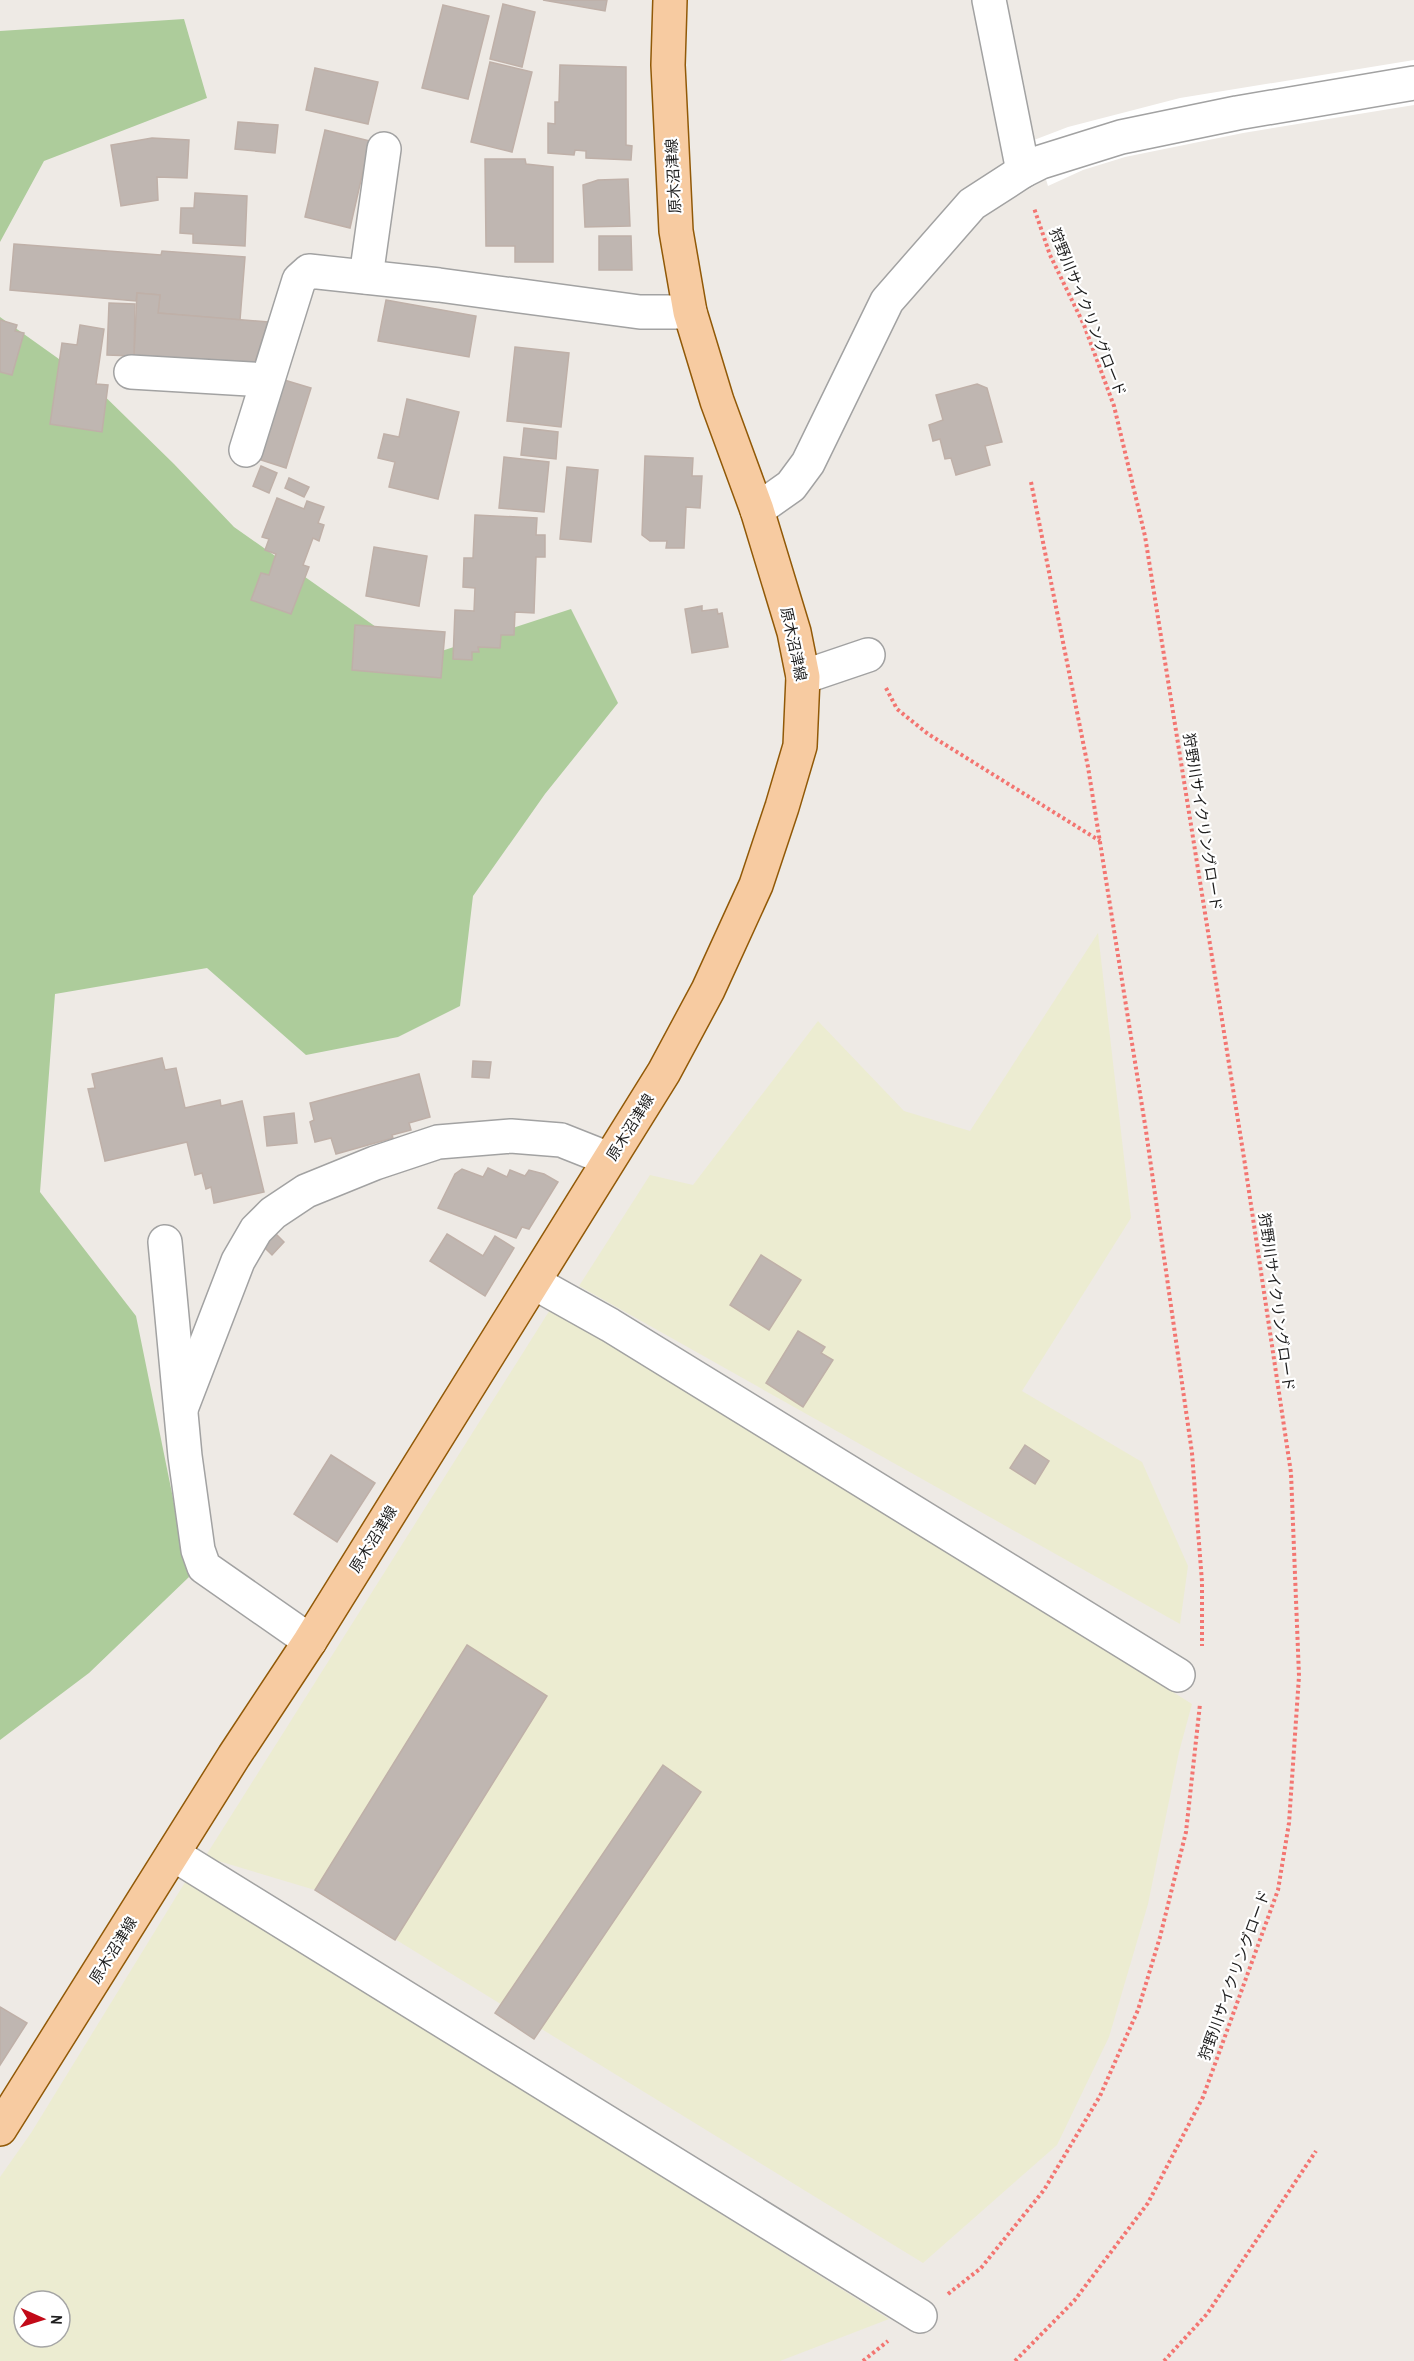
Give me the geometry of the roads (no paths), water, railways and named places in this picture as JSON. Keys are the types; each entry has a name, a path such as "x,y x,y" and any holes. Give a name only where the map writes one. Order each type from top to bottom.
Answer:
{"main road":[{"name":"原木沼津線","path":"0,2129 535,1283 670,1062 708,990 756,885 782,807 800,746 803,677 794,632 757,510 717,401 690,312 676,231 668,65 670,0"}],"street":[{"path":"989,0 1032,166"},
{"path":"757,510 790,486 808,463 887,301 972,204 1032,166 1121,137 1192,122 1414,83"},
{"path":"366,277 384,149"},
{"path":"246,450 299,280 309,271 639,312 690,312"},
{"path":"131,372 267,380"},
{"path":"803,677 868,655"},
{"path":"181,1409 238,1261 256,1230 273,1213 306,1191 375,1163 438,1142 511,1136 561,1140 609,1159"},
{"path":"165,1242 181,1409 198,1551 204,1567 310,1641"},
{"path":"535,1283 610,1325 1194,1675"},
{"path":"173,1854 920,2316"}]}
